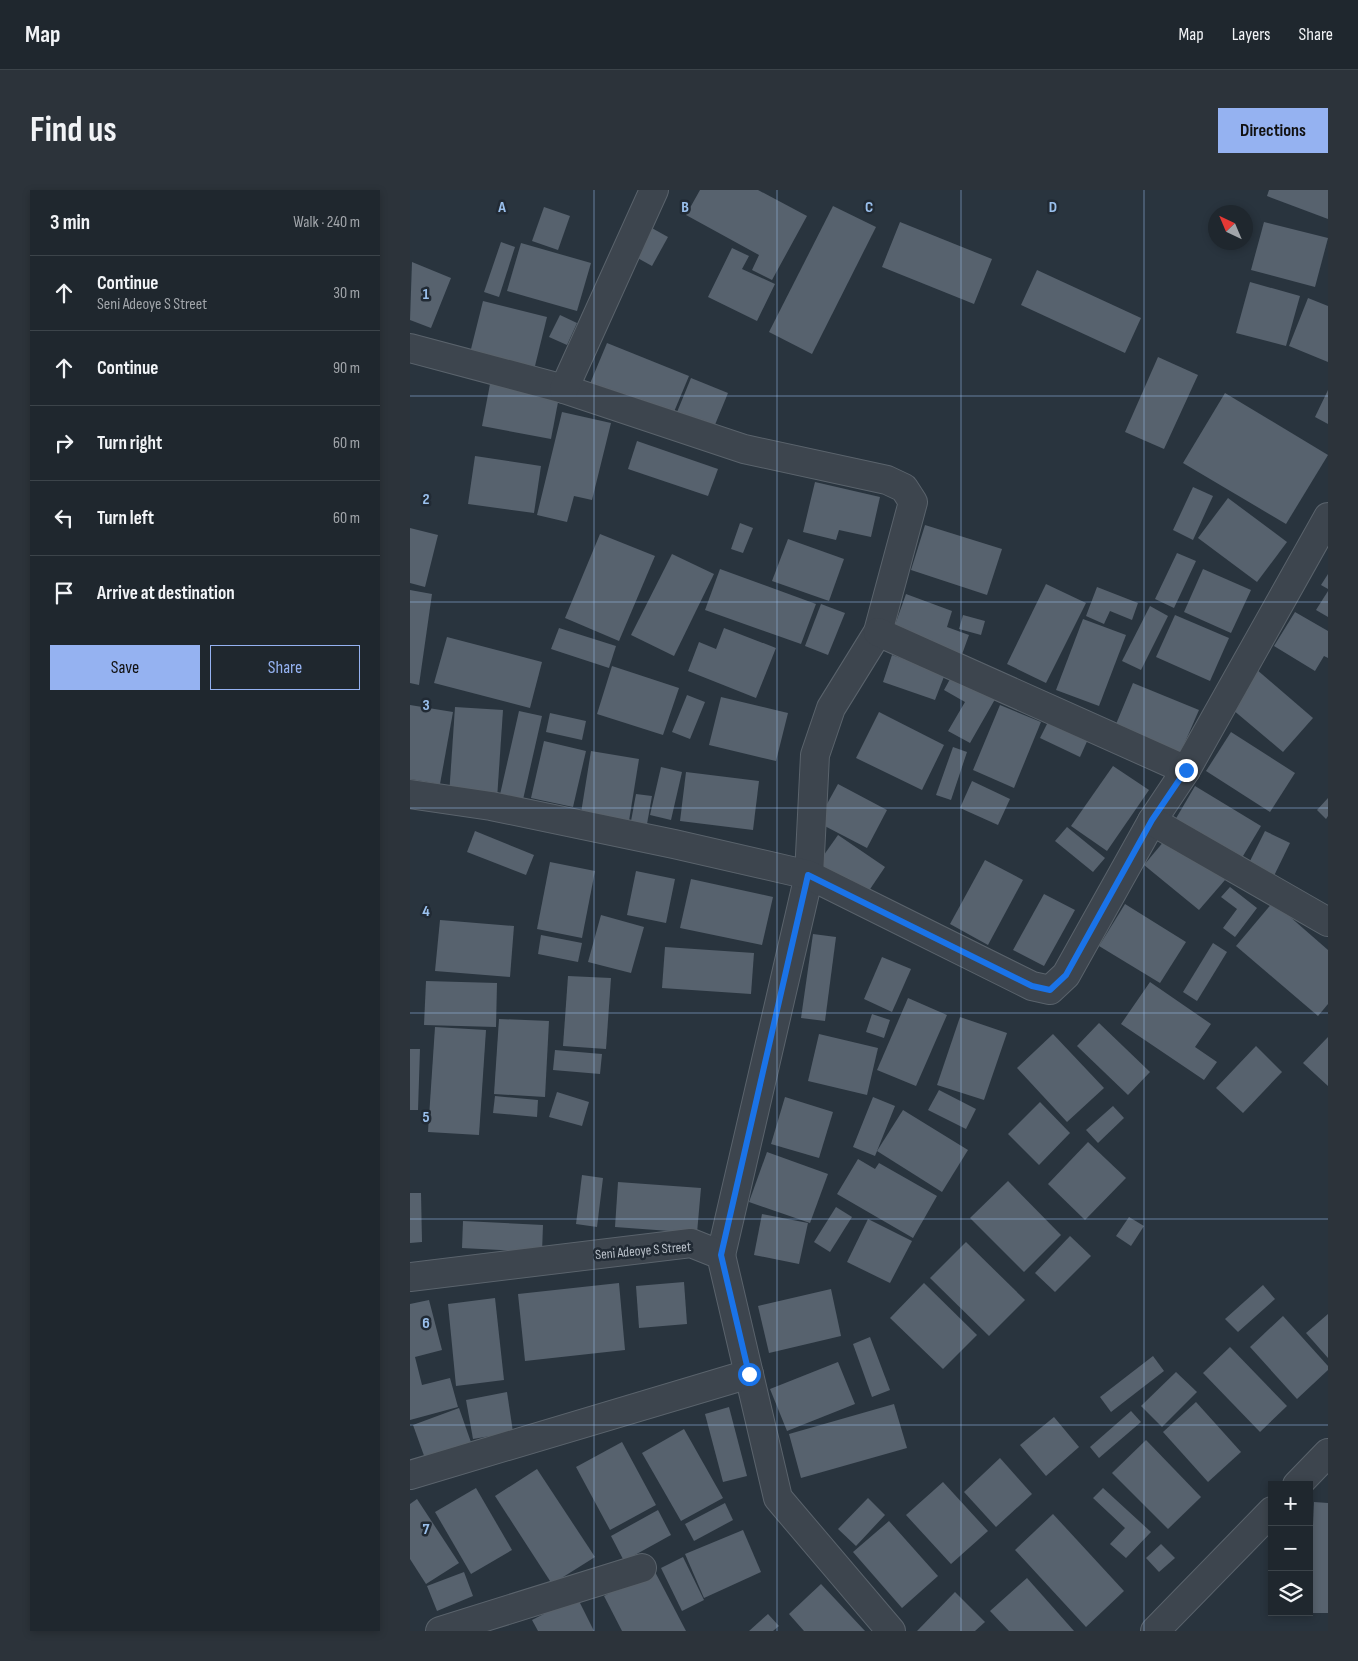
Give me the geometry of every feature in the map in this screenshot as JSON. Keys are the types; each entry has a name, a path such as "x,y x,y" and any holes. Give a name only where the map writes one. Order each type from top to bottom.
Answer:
{"street":[{"path":"564,389 654,190"},
{"path":"410,348 564,389 744,449 887,480 904,488 913,502 878,632 831,708 815,755 808,875 721,1255 778,1498 891,1631"},
{"path":"410,794 510,810 674,844 808,875 1032,986 1050,990 1066,975 1152,820 1186,770 1325,529"},
{"path":"878,632 1186,770"},
{"path":"1152,820 1328,922"},
{"name":"Seni Adeoye S Street","path":"410,1277 691,1243 721,1255"},
{"path":"410,1475 749,1374"},
{"path":"1301,1481 1328,1453"},
{"path":"1155,1631 1268,1515"},
{"path":"440,1631 642,1568"}],"building":[{"path":"700,190 758,190 807,216 772,280 752,270 759,255 686,215"},
{"path":"1269,190 1328,190 1328,219 1267,196"},
{"path":"833,206 876,227 812,354 769,332"},
{"path":"544,207 570,216 558,250 532,241"},
{"path":"900,222 992,259 974,304 882,267"},
{"path":"1264,222 1328,238 1315,287 1251,270"},
{"path":"650,227 668,237 652,266 634,256"},
{"path":"501,242 515,247 499,297 484,292"},
{"path":"521,243 591,263 577,311 507,291"},
{"path":"732,248 749,256 742,269 775,284 757,321 708,297"},
{"path":"412,262 451,278 431,328 410,320"},
{"path":"1037,270 1141,318 1125,353 1021,305"},
{"path":"1250,282 1300,296 1286,346 1236,333"},
{"path":"1308,298 1328,306 1328,362 1289,346"},
{"path":"483,301 547,317 534,370 470,353"},
{"path":"560,315 577,323 567,345 549,337"},
{"path":"607,343 689,376 671,419 589,386"},
{"path":"1158,357 1198,375 1164,449 1125,432"},
{"path":"691,378 728,393 712,432 675,417"},
{"path":"490,384 559,397 551,439 482,426"},
{"path":"1328,390 1328,424 1315,417"},
{"path":"1225,393 1328,455 1286,524 1183,463"},
{"path":"562,412 611,423 592,500 574,496 567,522 537,515"},
{"path":"637,441 718,469 708,496 628,469"},
{"path":"475,456 541,466 534,513 468,504"},
{"path":"815,482 880,497 871,537 839,530 836,540 803,532"},
{"path":"1193,487 1213,496 1193,540 1173,530"},
{"path":"1228,498 1287,542 1257,582 1198,538"},
{"path":"740,523 753,528 743,553 731,549"},
{"path":"925,525 1002,549 987,595 911,570"},
{"path":"410,528 438,535 425,587 410,583"},
{"path":"600,534 655,556 619,641 565,618"},
{"path":"788,539 844,559 829,601 772,581"},
{"path":"1177,553 1196,561 1174,608 1155,599"},
{"path":"672,554 714,574 674,656 631,635"},
{"path":"720,569 816,604 801,644 705,610"},
{"path":"1203,569 1251,590 1231,633 1184,612"},
{"path":"1328,574 1328,589 1321,585"},
{"path":"1046,584 1086,603 1046,683 1007,664"},
{"path":"1097,587 1138,603 1132,620 1110,611 1104,624 1086,616"},
{"path":"410,590 432,594 419,685 410,683"},
{"path":"1328,591 1328,617 1316,610"},
{"path":"906,594 952,611 947,627 969,635 960,660 891,636"},
{"path":"821,604 845,613 828,655 805,646"},
{"path":"1150,606 1168,616 1141,670 1122,661"},
{"path":"1295,612 1328,631 1328,658 1324,656 1315,671 1274,646"},
{"path":"963,615 985,621 981,635 959,629"},
{"path":"1175,615 1229,638 1210,681 1156,657"},
{"path":"1083,619 1126,635 1099,706 1056,690"},
{"path":"559,628 616,646 609,668 551,649"},
{"path":"724,628 776,648 756,698 688,671 699,642 716,649"},
{"path":"447,637 542,662 530,708 434,683"},
{"path":"892,655 945,674 935,700 883,682"},
{"path":"612,666 679,688 663,735 597,714"},
{"path":"1256,669 1313,718 1283,752 1226,704"},
{"path":"955,670 998,694 970,743 948,731 965,702 944,690"},
{"path":"1133,683 1199,710 1179,756 1114,729"},
{"path":"687,695 705,702 690,739 672,732"},
{"path":"721,697 788,713 776,761 709,745"},
{"path":"410,705 453,712 440,784 410,779"},
{"path":"1000,705 1041,722 1014,788 973,770"},
{"path":"455,707 503,710 497,799 449,796"},
{"path":"519,711 542,716 522,804 499,799"},
{"path":"879,712 944,745 922,790 856,758"},
{"path":"550,713 586,721 582,740 546,732"},
{"path":"1050,718 1089,737 1080,757 1040,738"},
{"path":"1231,732 1295,773 1270,812 1206,771"},
{"path":"544,741 586,751 573,807 531,798"},
{"path":"953,747 967,752 951,800 936,795"},
{"path":"591,751 639,759 629,821 581,813"},
{"path":"1113,766 1149,790 1107,851 1071,826"},
{"path":"661,767 682,772 671,820 650,815"},
{"path":"686,772 759,781 753,830 680,821"},
{"path":"972,781 1010,799 998,825 960,808"},
{"path":"838,784 887,810 867,848 817,822"},
{"path":"1195,786 1261,826 1237,866 1171,827"},
{"path":"636,794 652,796 647,824 631,821"},
{"path":"1328,798 1328,816 1326,819 1317,810"},
{"path":"1067,827 1105,858 1093,872 1055,841"},
{"path":"475,831 534,855 526,875 467,852"},
{"path":"1265,831 1290,843 1270,884 1245,871"},
{"path":"1170,834 1225,880 1199,910 1144,865"},
{"path":"838,835 885,867 862,901 814,869"},
{"path":"985,860 1023,880 988,945 950,924"},
{"path":"550,862 595,871 582,938 537,929"},
{"path":"636,871 675,879 666,923 627,915"},
{"path":"691,879 773,897 762,945 680,928"},
{"path":"1230,887 1257,908 1235,937 1223,928 1237,909 1221,897"},
{"path":"1044,894 1075,910 1044,966 1013,950"},
{"path":"1273,902 1328,950 1328,1004 1318,1016 1236,946"},
{"path":"1125,904 1186,942 1160,983 1099,946"},
{"path":"601,915 644,927 631,973 588,962"},
{"path":"440,920 514,926 510,977 435,971"},
{"path":"813,934 836,937 825,1021 801,1018"},
{"path":"541,935 582,943 578,962 538,954"},
{"path":"1213,943 1227,952 1197,1001 1183,992"},
{"path":"665,947 754,953 751,994 662,988"},
{"path":"882,957 911,969 892,1012 864,999"},
{"path":"568,976 611,978 606,1049 563,1046"},
{"path":"426,981 497,983 496,1027 424,1025"},
{"path":"1150,982 1211,1024 1195,1047 1217,1062 1204,1080 1121,1024"},
{"path":"908,998 947,1015 916,1086 877,1070"},
{"path":"872,1014 890,1020 884,1038 866,1032"},
{"path":"960,1017 1007,1033 984,1100 937,1085"},
{"path":"499,1019 549,1021 545,1097 494,1094"},
{"path":"1099,1023 1150,1072 1128,1095 1077,1046"},
{"path":"435,1027 486,1030 479,1135 428,1132"},
{"path":"819,1034 878,1048 867,1095 808,1081"},
{"path":"1053,1034 1104,1088 1067,1122 1017,1068"},
{"path":"1328,1037 1328,1086 1303,1063"},
{"path":"1256,1046 1282,1072 1243,1113 1216,1088"},
{"path":"410,1049 420,1049 418,1110 410,1110"},
{"path":"555,1050 602,1054 600,1074 553,1070"},
{"path":"939,1090 976,1109 966,1129 928,1110"},
{"path":"557,1092 589,1102 582,1126 549,1117"},
{"path":"495,1096 538,1100 537,1117 493,1113"},
{"path":"785,1097 833,1112 819,1158 771,1144"},
{"path":"873,1097 895,1106 875,1156 853,1147"},
{"path":"1040,1102 1070,1133 1039,1165 1008,1134"},
{"path":"1113,1106 1124,1118 1098,1143 1086,1130"},
{"path":"903,1110 968,1150 942,1192 877,1151"},
{"path":"1088,1142 1126,1178 1085,1220 1048,1184"},
{"path":"767,1152 828,1174 810,1223 749,1202"},
{"path":"858,1159 875,1169 879,1163 937,1196 913,1238 837,1194"},
{"path":"582,1175 603,1178 597,1227 576,1224"},
{"path":"1008,1181 1061,1235 1024,1272 970,1218"},
{"path":"618,1182 701,1188 697,1233 615,1227"},
{"path":"410,1193 421,1193 422,1242 410,1243"},
{"path":"836,1207 852,1217 830,1252 814,1242"},
{"path":"762,1214 808,1223 799,1264 754,1255"},
{"path":"1129,1217 1144,1226 1131,1246 1116,1236"},
{"path":"868,1219 912,1241 890,1283 847,1262"},
{"path":"463,1221 543,1225 542,1252 462,1248"},
{"path":"1070,1236 1091,1256 1055,1292 1035,1273"},
{"path":"966,1242 1025,1300 989,1336 930,1278"},
{"path":"684,1282 687,1324 639,1328 636,1286"},
{"path":"619,1283 625,1350 525,1361 518,1294"},
{"path":"924,1283 977,1335 943,1369 890,1318"},
{"path":"1263,1285 1275,1299 1238,1332 1225,1319"},
{"path":"831,1289 841,1336 769,1353 758,1306"},
{"path":"495,1298 504,1380 456,1386 448,1304"},
{"path":"429,1300 442,1350 415,1357 422,1385 450,1378 458,1407 410,1420 410,1304"},
{"path":"1328,1314 1328,1358 1306,1333"},
{"path":"1283,1316 1328,1366 1328,1370 1297,1399 1250,1347"},
{"path":"870,1337 890,1390 872,1397 853,1344"},
{"path":"1230,1347 1287,1406 1260,1432 1203,1373"},
{"path":"1153,1356 1164,1371 1111,1412 1100,1397"},
{"path":"838,1362 855,1404 787,1431 770,1389"},
{"path":"1176,1372 1197,1392 1162,1427 1141,1406"},
{"path":"507,1392 513,1432 473,1439 466,1400"},
{"path":"1196,1402 1241,1452 1208,1482 1163,1432"},
{"path":"894,1404 907,1448 801,1478 789,1434"},
{"path":"729,1407 747,1476 723,1482 705,1414"},
{"path":"459,1408 473,1448 427,1464 413,1425"},
{"path":"1131,1411 1141,1422 1099,1458 1090,1447"},
{"path":"1054,1417 1079,1447 1046,1476 1020,1445"},
{"path":"684,1429 723,1498 681,1521 642,1453"},
{"path":"1146,1440 1201,1497 1168,1529 1112,1473"},
{"path":"622,1442 656,1505 610,1530 576,1467"},
{"path":"1000,1458 1032,1494 996,1527 964,1492"},
{"path":"537,1469 595,1557 552,1584 495,1496"},
{"path":"943,1482 988,1531 951,1564 906,1515"},
{"path":"476,1488 512,1550 471,1574 435,1512"},
{"path":"1103,1488 1151,1532 1126,1558 1110,1544 1125,1528 1093,1498"},
{"path":"868,1498 885,1515 856,1546 838,1529"},
{"path":"417,1499 459,1563 426,1584 410,1559 410,1504"},
{"path":"1314,1502 1328,1503 1328,1613 1313,1613"},
{"path":"725,1503 733,1520 694,1541 685,1524"},
{"path":"658,1510 671,1535 624,1561 611,1536"},
{"path":"1053,1514 1124,1591 1086,1627 1015,1550"},
{"path":"889,1521 938,1576 902,1608 853,1552"},
{"path":"743,1530 761,1572 704,1598 685,1554"},
{"path":"1161,1544 1175,1558 1159,1572 1146,1558"},
{"path":"683,1557 704,1600 682,1611 661,1568"},
{"path":"654,1570 686,1631 622,1631 604,1596"},
{"path":"464,1572 473,1596 437,1611 427,1586"},
{"path":"1027,1578 1074,1631 1009,1631 990,1611"},
{"path":"821,1584 865,1631 804,1631 789,1614"},
{"path":"955,1592 985,1622 975,1631 917,1631"},
{"path":"577,1597 594,1631 538,1631 532,1620"},
{"path":"768,1614 779,1626 773,1631 749,1631"}],"route":[{"path":"749,1374 721,1255 808,875 1032,986 1050,990 1066,975 1152,820 1186,770"}]}
